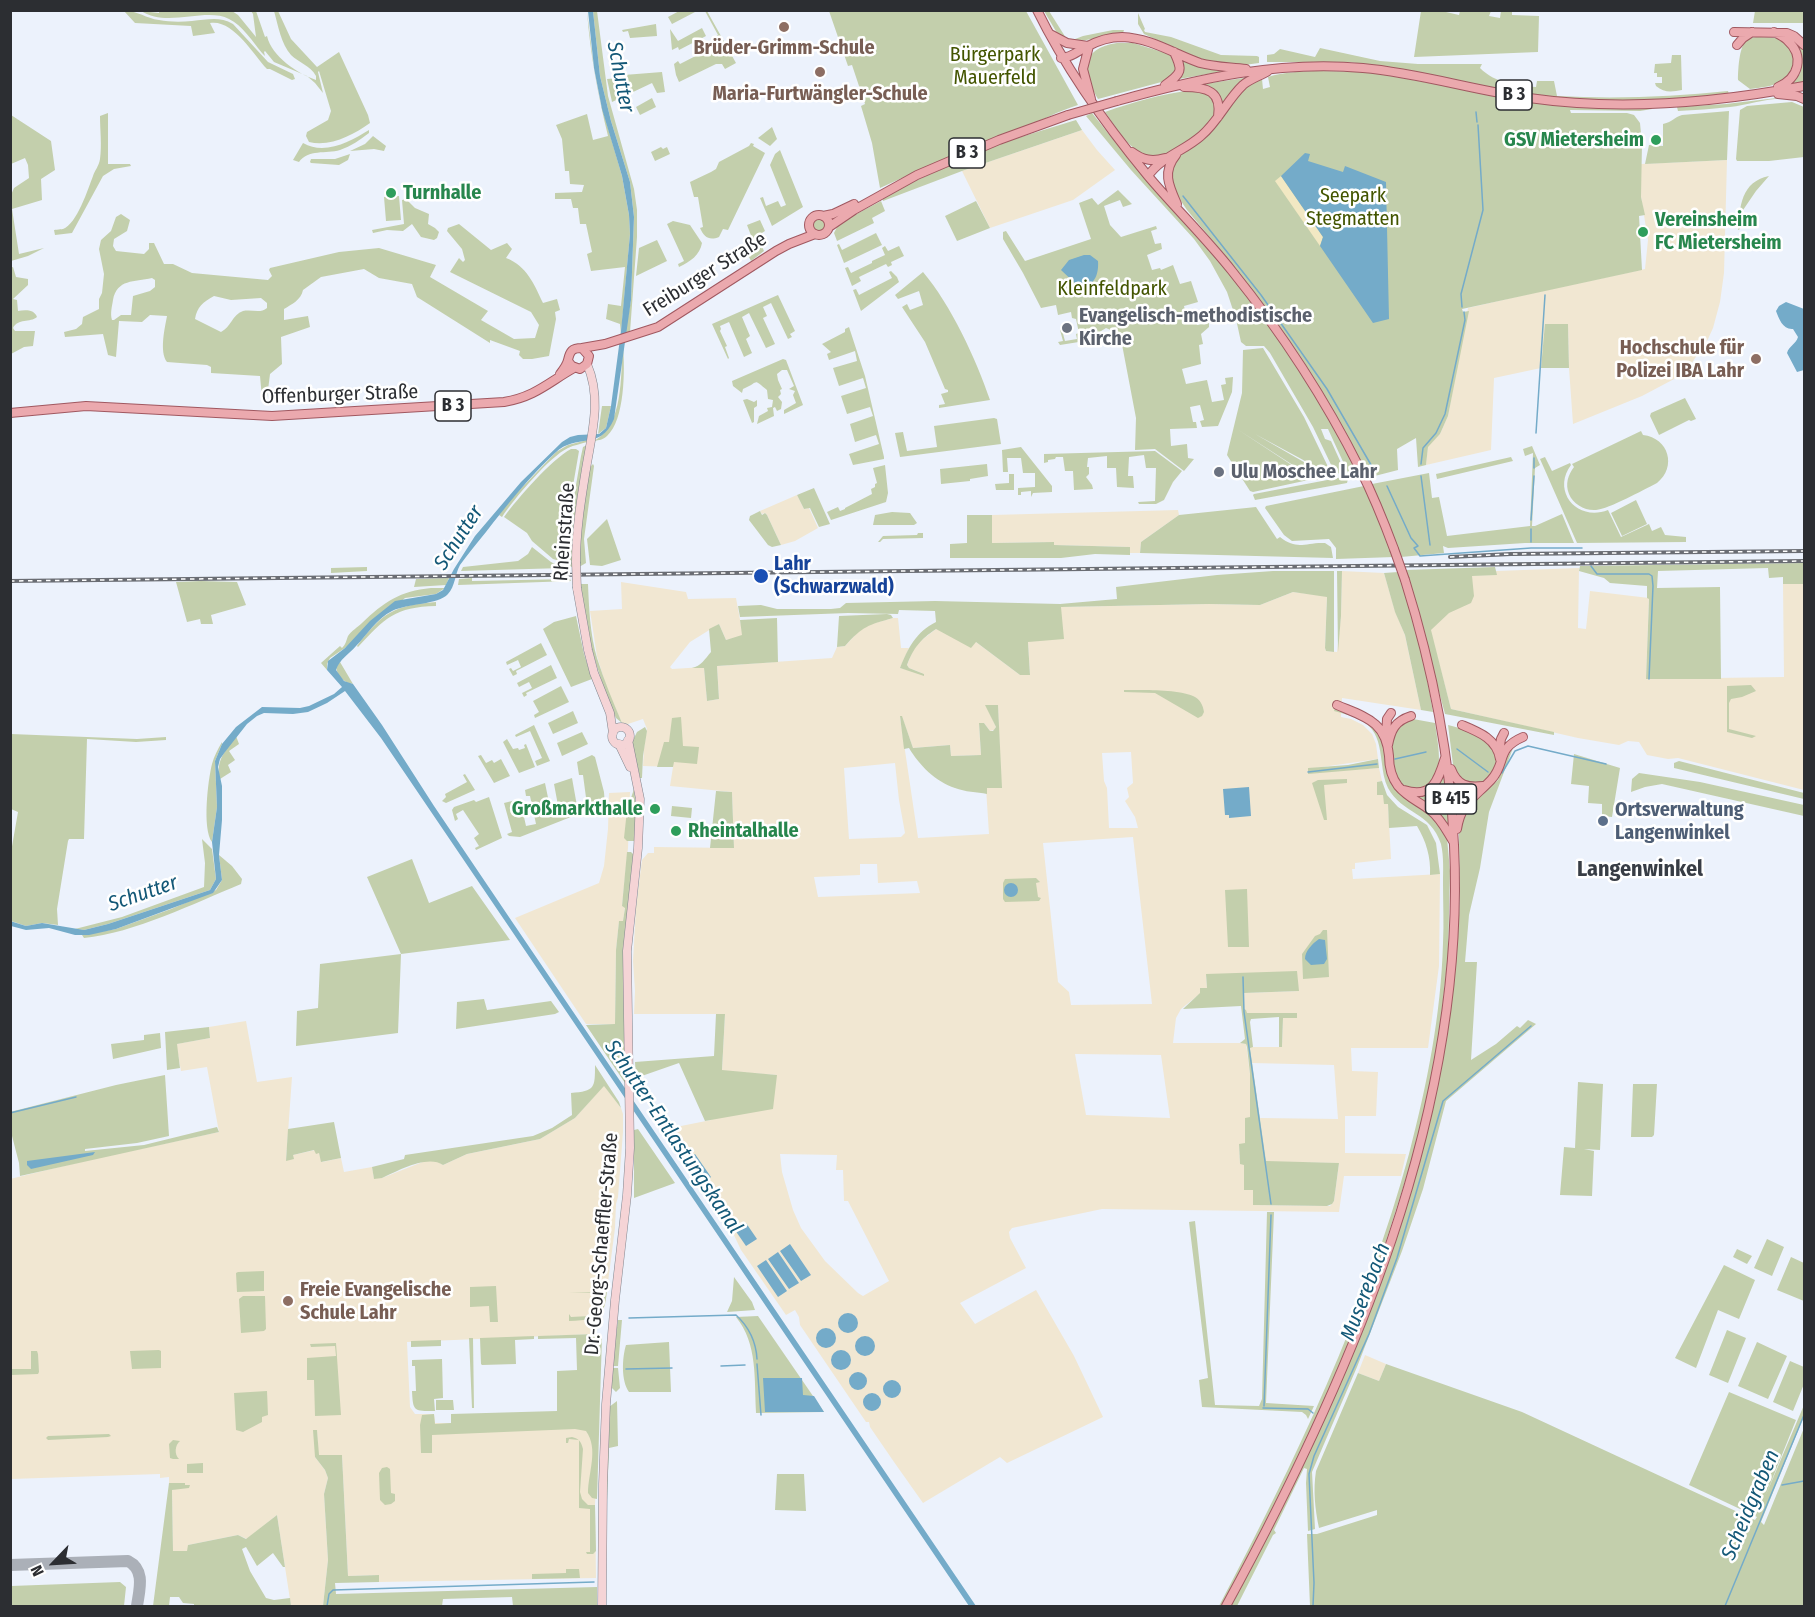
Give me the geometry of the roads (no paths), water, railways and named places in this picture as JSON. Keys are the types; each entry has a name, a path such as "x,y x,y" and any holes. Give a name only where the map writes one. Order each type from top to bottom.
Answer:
{"main road":[{"name":"B 415","path":"1037,10 1062,58 1091,102 1148,176 1231,270 1294,354 1326,406 1370,490 1405,580 1426,653 1446,755 1454,844 1453,933 1446,1013 1436,1077 1427,1115 1402,1208 1362,1320 1293,1477 1226,1606"},
{"path":"1734,32 1787,33 1804,45"},
{"path":"1737,45 1753,32"},
{"name":"B 3","path":"1762,94 1787,83 1796,73 1798,64 1796,52 1788,40 1774,32"},
{"path":"1048,33 1059,40 1079,46 1089,46"},
{"path":"1062,58 1103,40 1125,38 1149,41 1211,66 1245,68 1254,73"},
{"path":"1062,58 1079,46"},
{"path":"1089,46 1083,69 1091,102"},
{"path":"1160,89 1178,76 1180,65 1174,52"},
{"name":"B 3","path":"824,216 833,214 896,182 1068,115 1160,89 1210,78 1273,69 1363,68 1530,98 1580,103 1668,103 1715,100 1804,86"},
{"name":"B 3","path":"1148,176 1154,168 1199,137 1218,118 1254,73"},
{"name":"B 3","path":"1170,87 1194,87 1211,92 1219,103 1218,118"},
{"name":"B 3","path":"1762,94 1797,96 1804,99"},
{"path":"1125,147 1140,158 1168,160 1169,185 1181,212"},
{"name":"B 3","path":"829,227 854,210 917,175"},
{"path":"814,215 824,216 828,219 829,227 823,234 815,234 809,229 810,219 814,215"},
{"name":"Freiburger Straße","path":"789,244 808,224"},
{"name":"Freiburger Straße","path":"582,348 649,331 789,244 815,234"},
{"name":"B 3","path":"582,348 577,348 569,355 580,364 608,343"},
{"path":"580,364 587,353 582,348"},
{"name":"Offenburger Straße","path":"10,413 86,406 278,415 504,402 532,394 580,364"},
{"name":"Rheinstraße","path":"580,364 594,385 595,408 577,531 577,588 588,650 594,673 610,713 613,733"},
{"path":"1337,705 1368,718 1388,738"},
{"name":"Rheinstraße","path":"610,713 621,728"},
{"path":"1391,713 1388,738 1391,771 1396,784 1441,820 1454,844"},
{"path":"1388,738 1399,721 1411,716"},
{"path":"1462,725 1485,736 1501,753"},
{"path":"621,728 628,731 640,799 640,813 631,771 619,744 613,740 613,733 616,729 621,728"},
{"path":"1454,844 1458,820 1463,808 1492,779 1497,771 1501,753 1512,741 1523,736"},
{"path":"619,744 624,744 628,740"},
{"path":"1402,790 1414,793 1428,790 1439,777 1446,755"},
{"path":"1446,755 1457,781 1470,787 1484,786"},
{"name":"Dr.-Georg-Schaeffler-Straße","path":"602,1606 606,1404 629,1175 627,951 640,813"}],"water":[{"path":"588,11 593,11 600,76 630,182 634,217 631,300 614,419 602,435 563,447 536,472 460,565 448,594 437,600 399,608 386,614 342,660 336,670 344,681 353,684 382,725 434,806 976,1606 969,1606 381,738 345,691 308,712 264,713 257,716 247,724 220,759 218,767 222,786 222,820 219,855 222,880 213,893 116,929 89,935 75,935 49,928 26,930 11,926 10,921 26,926 42,923 84,930 210,890 216,879 212,842 217,807 215,761 222,744 236,727 262,707 300,708 334,694 342,687 327,670 328,661 395,601 436,594 443,590 475,536 521,482 562,442 578,435 599,434 606,428 621,331 630,234 622,176 602,109 594,68"},
{"path":"1305,153 1310,154 1308,161 1343,172 1345,166 1386,182 1389,319 1373,323 1320,246 1323,237 1281,176"},
{"path":"1090,255 1098,261 1098,271 1092,282 1079,287 1061,270 1069,260"},
{"path":"1786,302 1804,309 1804,370 1797,372 1787,353 1798,337 1793,329 1787,328 1782,323 1776,311"},
{"path":"1249,787 1251,816 1229,818 1229,815 1225,815 1223,789"},
{"path":"1011,883 1016,885 1018,890 1016,895 1011,897 1006,895 1004,890 1006,885"},
{"path":"1319,939 1325,940 1327,959 1324,964 1311,965 1305,956 1309,948"},
{"path":"95,1152 93,1155 31,1169 27,1165 27,1161"},
{"path":"695,1154 711,1177 702,1184 686,1160"},
{"path":"746,1223 757,1239 746,1246 735,1230"},
{"path":"790,1244 811,1275 801,1281 780,1251"},
{"path":"778,1252 799,1283 789,1289 768,1259"},
{"path":"766,1260 787,1291 778,1297 757,1266"},
{"path":"848,1313 855,1316 858,1323 855,1330 848,1333 841,1330 838,1323 841,1316"},
{"path":"826,1328 833,1331 836,1338 833,1345 826,1348 819,1345 816,1338 819,1331"},
{"path":"861,1336 869,1336 875,1342 875,1350 869,1356 861,1356 855,1350 855,1342"},
{"path":"841,1350 848,1353 851,1360 848,1367 841,1370 834,1367 831,1360 834,1353"},
{"path":"858,1372 864,1375 867,1381 864,1387 858,1390 852,1387 849,1381 852,1375"},
{"path":"763,1378 802,1378 803,1395 814,1396 824,1412 765,1412"},
{"path":"892,1380 898,1383 901,1389 898,1395 892,1398 886,1395 883,1389 886,1383"},
{"path":"872,1393 878,1396 881,1402 878,1408 872,1411 866,1408 863,1402 866,1396"}],"waterway":[{"path":"1476,112 1477,122"},
{"path":"1462,307 1461,294 1483,210 1478,125"},
{"path":"1183,196 1261,295 1327,389 1374,470"},
{"path":"1536,433 1545,295"},
{"path":"1421,464 1423,448 1436,433 1445,414 1465,320 1464,312"},
{"path":"1534,458 1534,468"},
{"path":"1421,476 1430,545"},
{"path":"1531,520 1534,476"},
{"path":"1387,486 1411,538 1418,546 1414,548 1420,556 1531,548 1582,548"},
{"path":"1531,529 1531,542"},
{"name":"Muserebach","path":"1591,566 1597,574 1649,574 1652,576 1649,679"},
{"path":"1502,773 1515,751 1528,746 1606,764"},
{"path":"1457,749 1488,772"},
{"path":"1395,759 1426,752"},
{"path":"1308,772 1377,764"},
{"path":"1243,977 1244,1012 1271,1204"},
{"name":"Muserebach","path":"1313,1606 1309,1474 1314,1456 1369,1334 1397,1258 1443,1101 1531,1026"},
{"path":"10,1113 76,1097"},
{"path":"1264,1406 1271,1215"},
{"path":"629,1318 736,1315 751,1335 757,1359"},
{"path":"757,1364 761,1415"},
{"path":"721,1366 745,1365"},
{"path":"626,1369 672,1368"},
{"path":"1263,1408 1308,1409 1313,1413"},
{"name":"Scheidgraben","path":"1725,1606 1804,1415"},
{"path":"1782,1485 1804,1481"},
{"path":"327,1606 329,1594 333,1590 594,1582"}],"railway":[{"path":"1450,557 1511,554 1804,551"},
{"path":"10,581 1804,561"}],"place":[{"name":"Brüder-Grimm-Schule","path":"784,27"},
{"name":"Maria-Furtwängler-Schule","path":"820,72"},
{"name":"GSV Mietersheim","path":"1656,140"},
{"name":"Turnhalle","path":"391,193"},
{"name":"Vereinsheim FC Mietersheim","path":"1643,232"},
{"name":"Evangelisch-methodistische Kirche","path":"1067,328"},
{"name":"Hochschule für Polizei IBA Lahr","path":"1756,359"},
{"name":"Ulu Moschee Lahr","path":"1219,472"},
{"name":"Lahr (Schwarzwald)","path":"761,576"},
{"name":"Großmarkthalle","path":"655,809"},
{"name":"Ortsverwaltung Langenwinkel","path":"1603,821"},
{"name":"Rheintalhalle","path":"676,831"},
{"name":"Freie Evangelische Schule Lahr","path":"288,1301"}],"district":[{"name":"Langenwinkel","path":"1640,870"}],"park label":[{"name":"Bürgerpark Mauerfeld","path":"995,66"},
{"name":"Seepark Stegmatten","path":"1353,208"},
{"name":"Kleinfeldpark","path":"1112,289"}],"water label":[{"name":"Schutter","path":"620,77"},
{"name":"Schutter","path":"459,538"},
{"name":"Schutter","path":"143,894"},
{"name":"Schutter-Entlastungskanal","path":"673,1137"}]}
